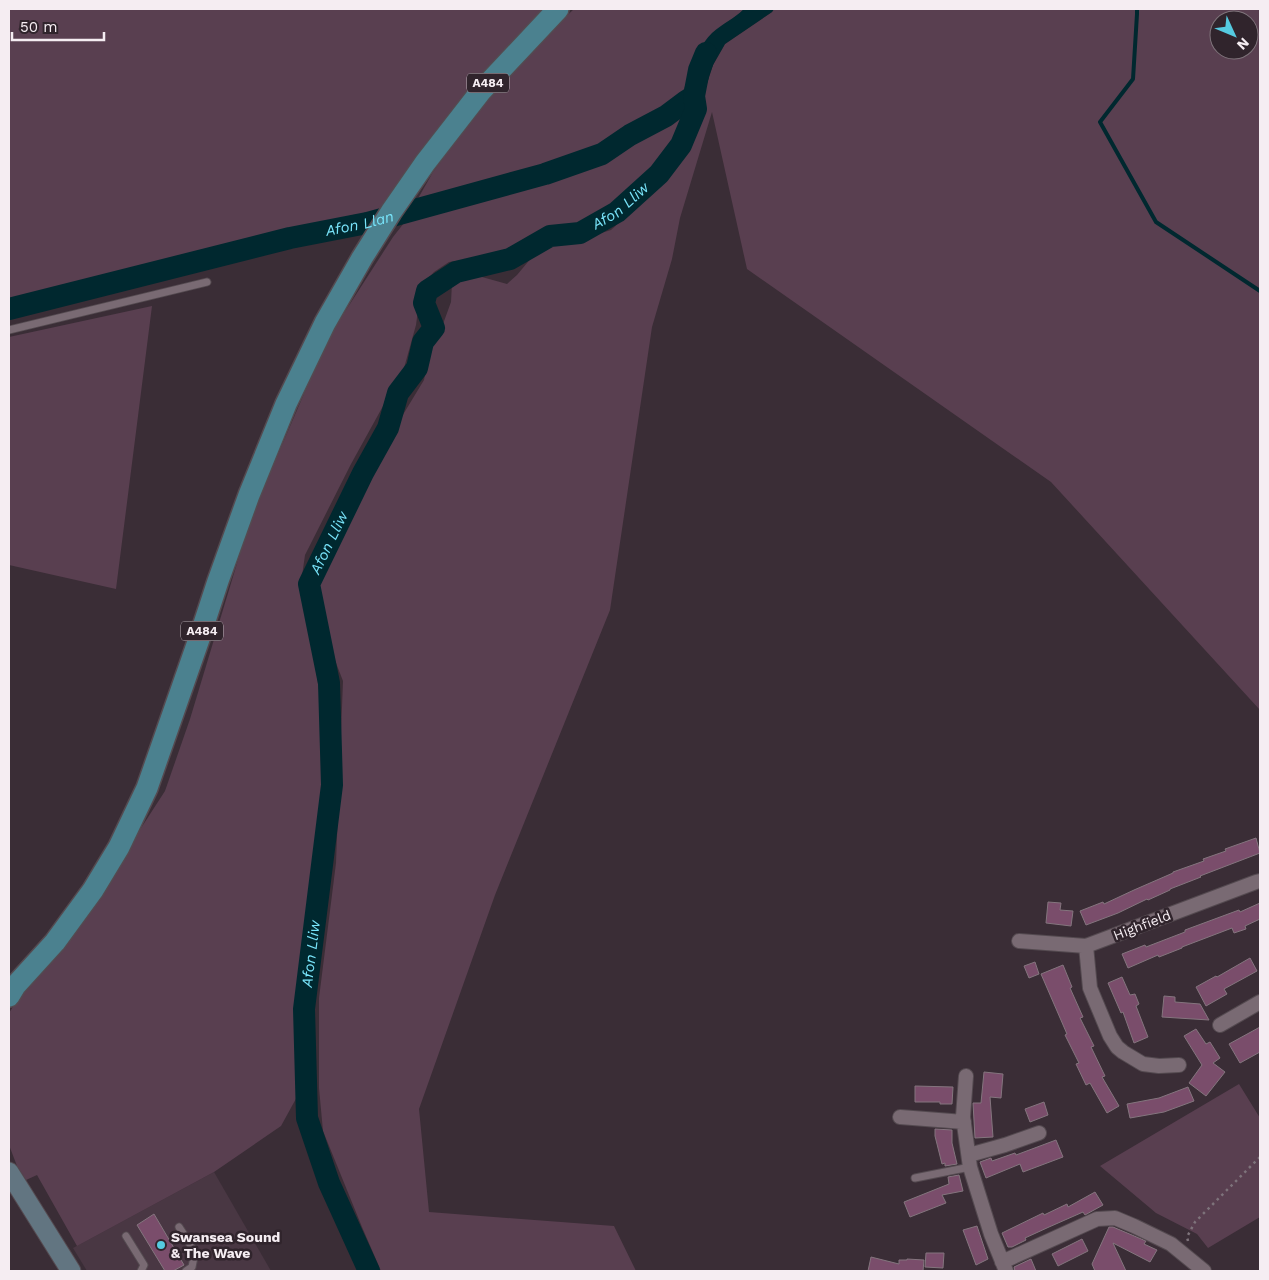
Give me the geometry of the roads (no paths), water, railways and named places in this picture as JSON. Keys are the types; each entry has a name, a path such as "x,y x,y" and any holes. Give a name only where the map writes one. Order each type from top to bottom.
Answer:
{"main road":[{"name":"A484","path":"11,991 55,942 93,890 119,847 147,788 218,581 250,495 286,404 325,323 362,258 425,163 481,91 558,9"},
{"path":"9,1172 71,1271"}],"street":[{"name":"Highfield","path":"1020,941 1086,946 1260,881"},
{"path":"1086,946 1090,988 1110,1036 1117,1046 1122,1052 1143,1064 1159,1066 1179,1065"},
{"path":"1220,1025 1260,1002"},
{"path":"966,1076 964,1122 969,1161 991,1234 1004,1267 1096,1219 1115,1218 1170,1244 1204,1271"},
{"path":"900,1117 964,1122"},
{"path":"969,1161 1039,1132"}],"lane":[{"path":"9,330 208,282"},
{"path":"915,1178 969,1161"},
{"path":"179,1227 195,1252 192,1267 186,1271"},
{"path":"126,1236 144,1265 141,1271"}],"water":[{"path":"744,9 774,9 725,44 713,65 706,86 696,83 689,75 704,42 712,33"}],"waterway":[{"path":"1137,9 1133,79 1100,122 1156,222 1260,291"},
{"name":"Afon Lliw","path":"369,1271 329,1183 307,1118 304,1009 332,785 329,683 309,584 363,473 388,428 398,393 417,368 423,342 434,328 424,303 427,291 456,272 510,259 550,236 580,233 617,212 659,174 681,145 696,109 694,96 699,70 706,53"},
{"name":"Afon Llan","path":"9,309 290,238 367,223 545,174 602,154 630,135 666,116 694,96"}],"place":[{"name":"Swansea Sound & The Wave","path":"161,1245"}]}
